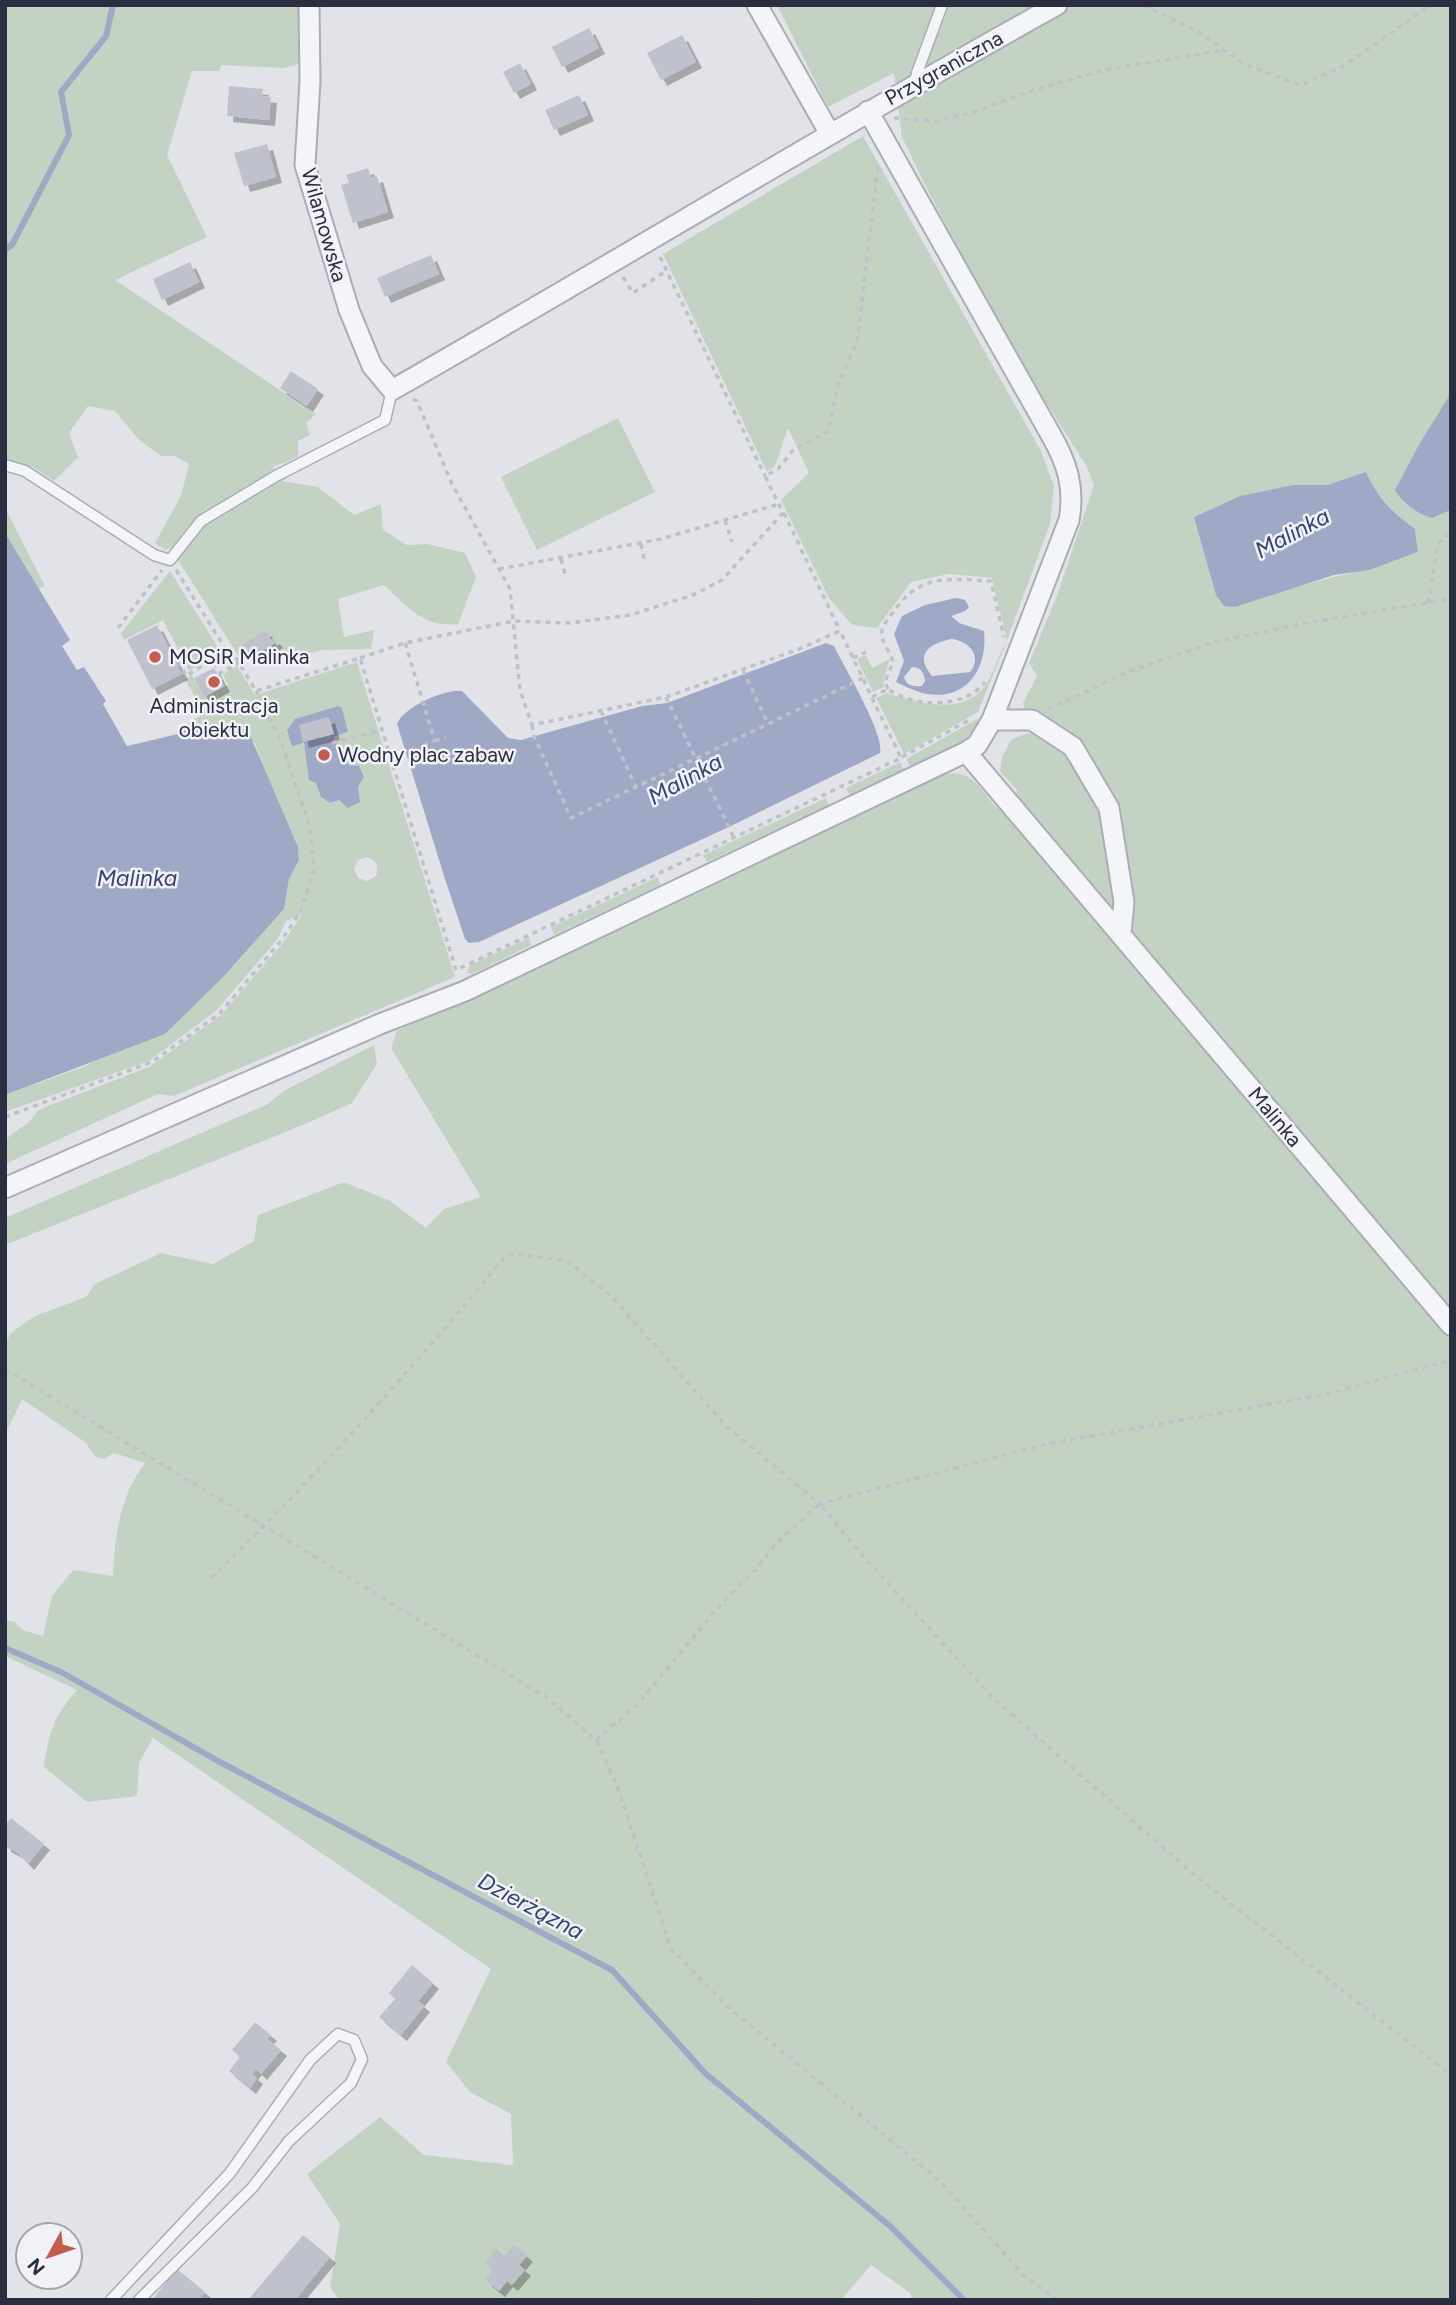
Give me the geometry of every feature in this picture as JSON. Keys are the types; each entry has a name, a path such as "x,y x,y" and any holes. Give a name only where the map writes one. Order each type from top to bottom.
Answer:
{"street":[{"name":"Wilamowska","path":"309,5 310,81 305,165 349,310 372,366 392,390"},
{"path":"757,5 830,134"},
{"name":"Przygraniczna","path":"392,390 614,263 915,83 1057,5"},
{"path":"5,1188 380,1024 465,991 977,744 992,720 1069,520 1073,500 1069,472 1051,435 868,111"},
{"path":"992,720 1032,720 1073,747 1109,808 1124,902 1121,933"},
{"name":"Malinka","path":"965,752 1451,1325"}],"lane":[{"path":"915,83 942,5"},
{"path":"5,465 25,471 154,555 170,560 201,521 276,476 385,420 392,390"},
{"path":"111,2300 230,2173 310,2060 338,2034 354,2039 362,2059 351,2083 289,2141 252,2188 139,2300"}],"path":[{"path":"1144,5 1200,33 1244,64 1300,85 1342,67 1431,5"},
{"path":"868,111 903,120 936,121 974,112 1033,90 1104,70 1225,51"},
{"path":"765,476 778,470 794,449 828,432 838,385 857,342 874,192 883,138"},
{"path":"663,262 911,777"},
{"path":"392,390 417,401 452,484 510,589 520,690 533,734 571,818 863,678"},
{"path":"498,569 641,544 779,504"},
{"path":"256,691 405,643 514,621 569,623 629,615 692,596 722,580 783,513"},
{"path":"725,520 732,542"},
{"path":"1428,603 1438,544 1451,530"},
{"path":"641,544 645,563"},
{"path":"561,559 565,574"},
{"path":"118,628 170,560 227,651"},
{"path":"888,689 885,682 893,662 882,637 883,626 906,596 928,582 939,579 990,581 1004,640"},
{"path":"1032,720 1056,703 1090,688 1214,642 1306,622 1451,599"},
{"path":"532,725 666,696 743,670 840,631"},
{"path":"405,643 435,741"},
{"path":"5,1117 152,1062 219,1014 300,913 314,870 310,827 281,741 256,691 230,649 186,676 174,652"},
{"path":"853,658 866,652"},
{"path":"360,658 456,970 465,991"},
{"path":"213,659 220,673 239,663"},
{"path":"743,670 768,724"},
{"path":"872,697 888,689 924,702 959,700 981,688 987,677"},
{"path":"666,696 734,838"},
{"path":"601,711 636,787"},
{"path":"456,970 901,758 981,713 992,720"},
{"path":"332,743 382,730"},
{"path":"425,744 446,737"},
{"path":"211,1578 265,1526 417,1363 507,1254 566,1260 612,1297 725,1425 820,1504 862,1555 992,1698 1199,1878 1451,2075"},
{"path":"596,1740 636,1706 777,1542 820,1504 1046,1444 1326,1394 1451,1360"},
{"path":"5,1369 546,1697 596,1740 617,1784 671,1948 728,2007 939,2180 1026,2278 1058,2300"}],"green space":[{"path":"5,5 301,5 301,63 284,68 222,65 219,71 192,71 167,155 207,237 115,280 316,414 306,423 310,435 298,441 298,457 273,467 282,481 318,487 354,515 381,504 383,530 407,545 427,544 465,553 476,577 458,624 435,623 426,619 409,608 384,585 338,599 344,637 374,630 371,649 323,650 264,664 241,660 178,560 198,533 190,524 173,547 165,550 155,543 181,496 189,464 175,456 161,456 139,440 115,411 88,406 69,433 78,457 54,481 34,468 5,458"},
{"path":"777,5 1451,5 1451,393 1403,502 1426,516 1451,510 1451,2300 912,2300 910,2293 871,2265 841,2300 758,2300 753,2297 750,2300 339,2300 330,2287 340,2224 307,2174 380,2117 424,2155 513,2165 511,2114 470,2092 446,2062 491,1969 153,1738 139,1763 137,1796 87,1802 44,1767 53,1726 77,1690 5,1656 5,1620 15,1622 23,1630 43,1636 52,1596 73,1570 113,1576 120,1516 130,1488 145,1463 114,1453 104,1459 95,1456 85,1442 22,1399 5,1430 5,1343 12,1332 35,1316 86,1297 95,1284 161,1253 213,1264 254,1241 258,1215 344,1182 390,1201 426,1228 444,1209 481,1197 391,1048 397,1031 937,776 957,773 965,775 977,784 996,807 1018,791 1000,771 1002,757 1012,739 1032,732 1023,703 1037,676 1029,663 1058,593 1094,485 1087,467 1035,385 930,195 902,137 894,73 828,107","holes":["1366,473 1386,504 1415,529 1418,552 1385,564 1286,590 1194,517 1240,496 1293,485 1327,485"]},
{"path":"863,136 1041,451 1054,486 1050,524 1007,640 992,578 949,574 911,582 877,628 852,625 829,598 781,500 809,473 788,428 775,466 767,472 663,254"},
{"path":"618,418 655,492 537,550 501,477"},
{"path":"5,508 45,586 38,589 5,533"},
{"path":"170,571 221,652 189,671 163,620 124,640 121,633"},
{"path":"1007,641 978,712 904,754 876,698 887,693 925,703 952,704 964,701 975,696 985,686"},
{"path":"866,655 872,668 890,659 884,687 873,692 857,659"},
{"path":"357,662 455,977 174,1096 158,1094 5,1164 5,1141 30,1121 38,1110 151,1066 221,1015 282,944 302,915 286,921 277,940 216,1011 149,1061 5,1112 5,1095 88,1065 224,976 284,909 289,879 299,860 298,847 255,743 230,725 178,730 204,713 185,679 192,675 204,697 228,685 223,674 237,666 255,695","holes":["338,706 342,709 348,732 334,737 359,784 339,800 330,803 316,783 303,743 292,746 292,722","367,857 377,866 376,876 367,881 358,878 354,869 358,860"]},
{"path":"981,717 982,721 971,738 911,768 906,759"},
{"path":"900,762 904,770 850,796 846,788"},
{"path":"826,798 829,805 707,862 703,855"},
{"path":"658,877 660,885 554,935 551,927"},
{"path":"529,938 532,945 472,974 467,973 470,965"},
{"path":"374,1045 377,1064 352,1103 5,1245 5,1218 266,1105 285,1090"}],"water":[{"path":"1451,393 1451,510 1432,518 1411,508 1395,490"},
{"path":"1366,472 1386,504 1415,529 1418,552 1369,570 1334,575 1235,607 1224,606 1216,595 1194,517 1240,496 1293,485 1327,485"},
{"name":"Malinka","path":"5,533 70,640 62,646 77,670 84,667 106,701 103,704 127,746 178,734 178,730 230,725 243,728 250,735 298,847 299,860 289,879 284,909 224,976 165,1034 5,1095"},
{"path":"956,598 965,600 969,607 951,616 959,623 984,631 982,659 977,670 962,688 950,693 922,693 896,682 904,661 894,634 902,616 925,605","holes":["951,639 958,640 972,650 974,666 970,672 932,676 924,662 926,651","912,667 923,673 925,681 922,686 906,682 904,677"]},
{"name":"Malinka","path":"826,643 834,646 863,700 876,731 880,753 731,826 479,942 469,943 465,939 397,724 408,711 435,696 462,691 508,738 521,740 642,706 667,703"},
{"name":"Wodny plac zabaw","path":"338,706 342,708 348,732 334,737 349,765 359,766 364,777 358,787 360,802 348,808 339,800 330,803 321,797 316,783 309,780 304,743 292,746 287,730 295,719"}],"building":[{"path":"589,28 599,48 562,67 552,47"},
{"path":"682,35 696,62 661,80 647,53"},
{"path":"520,63 531,84 514,93 503,72"},
{"path":"229,86 263,89 262,96 271,97 269,120 227,116"},
{"path":"579,95 588,115 554,130 545,110"},
{"path":"267,144 276,177 244,186 234,153"},
{"path":"368,168 371,178 377,176 388,212 353,223 341,185 349,183 346,175"},
{"path":"431,255 439,274 385,297 377,278"},
{"path":"190,262 199,282 162,300 153,279"},
{"path":"291,371 318,389 307,406 280,388"},
{"name":"MOSiR Malinka","path":"157,625 182,674 152,689 127,640"},
{"path":"266,630 271,640 274,638 277,642 252,657 247,647 243,649 241,645"},
{"path":"214,668 224,686 204,697 194,678"},
{"path":"329,717 334,734 303,742 299,725"},
{"path":"11,1818 44,1844 28,1864 18,1853 5,1846 5,1825"},
{"path":"412,1965 433,1983 418,2001 424,2006 401,2035 379,2017 395,1999 389,1993"},
{"path":"255,2022 271,2035 267,2039 281,2050 261,2074 256,2069 252,2074 257,2078 250,2088 229,2071 240,2057 232,2050"},
{"path":"303,2235 330,2257 295,2300 248,2300"},
{"path":"514,2245 527,2256 519,2265 525,2270 512,2285 507,2281 499,2291 485,2280 493,2270 485,2263 496,2249 504,2256"},
{"path":"177,2269 205,2292 199,2300 152,2300"}],"waterway":[{"path":"5,250 12,245 69,135 61,92 106,36 113,5"},
{"name":"Dzierżązna","path":"5,1648 63,1673 218,1761 612,1970 705,2073 890,2226 964,2300"}],"place":[{"name":"MOSiR Malinka","path":"155,657"},
{"name":"Administracja obiektu","path":"214,682"},
{"name":"Wodny plac zabaw","path":"324,755"}]}
